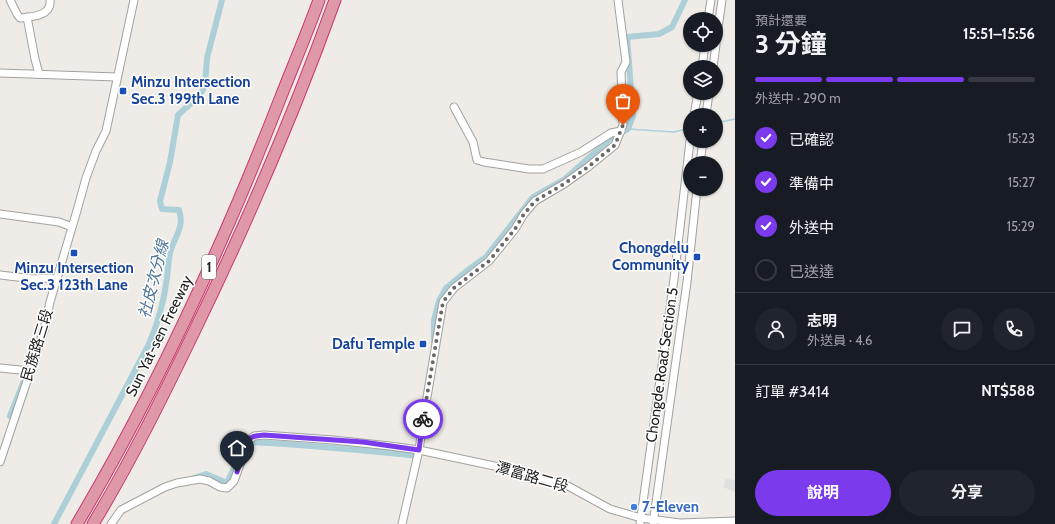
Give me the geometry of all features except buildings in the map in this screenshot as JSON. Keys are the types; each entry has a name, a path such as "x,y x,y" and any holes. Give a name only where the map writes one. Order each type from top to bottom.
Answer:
{"highway":[{"name":"Sun Yat-sen Freeway","path":"77,524 128,434 213,260 261,147 319,0"},
{"name":"Sun Yat-sen Freeway","path":"93,524 166,390 240,235 296,105 335,0"}],"street":[{"path":"10,0 20,18 43,14 49,9 51,5 50,0"},
{"name":"民族路三段","path":"0,462 44,330 50,302 86,178 96,151 106,131 134,0"},
{"path":"402,524 419,450 443,302 454,288 489,261 535,201 564,184 588,167 615,145 621,131 623,125 620,72 626,62 618,0"},
{"path":"709,12 711,0"},
{"path":"720,12 722,0"},
{"path":"27,18 39,74"},
{"path":"0,73 117,77"},
{"path":"454,107 473,142 477,160 521,168 543,170 581,152 611,133 621,131"},
{"name":"Chongde Road Section 5","path":"641,521 674,279 689,148"},
{"name":"Chongde Road Section 5","path":"654,522 687,282 696,196"},
{"path":"0,214 52,221 72,227"},
{"path":"0,275 34,279 49,278 57,280"},
{"path":"0,368 30,372"},
{"name":"潭富路二段","path":"111,524 121,510 165,487 177,483 200,479 209,481 220,487 227,488 234,481 244,449 249,440 254,436 264,435 363,442 419,450 518,471 568,486 610,509 641,521 680,523 735,521"}],"shaded area":[{"path":"726,479 735,480 735,492 723,487"}],"waterway":[{"name":"社皮次分線","path":"54,524 149,344 158,320 166,287 170,253 181,222 179,210 162,209 160,201 170,162 178,115 199,96 205,86 207,58 222,0"},
{"path":"434,342 434,320 439,301 446,288 486,257 533,197 565,179 611,138 628,129 633,116 627,37 659,34 672,27 685,0"},
{"path":"723,122 735,119"},
{"path":"628,129 674,132 683,130"},
{"path":"10,416 23,383"},
{"path":"246,446 248,442 269,443 418,456 419,451"},
{"path":"194,478 206,474 227,483 240,455"}],"way so far":[{"path":"423,419 443,302 454,288 489,261 535,201 564,184 615,145 623,125"}],"place":[{"name":"Minzu Intersection Sec.3 199th Lane","path":"123,91"},
{"name":"Minzu Intersection Sec.3 123th Lane","path":"74,253"},
{"name":"Chongdelu Community","path":"697,257"},
{"name":"Dafu Temple","path":"423,344"},
{"name":"7-Eleven","path":"634,507"}],"route":[{"path":"237,472 245,446 254,436 264,435 363,442 419,450 423,419"}]}
